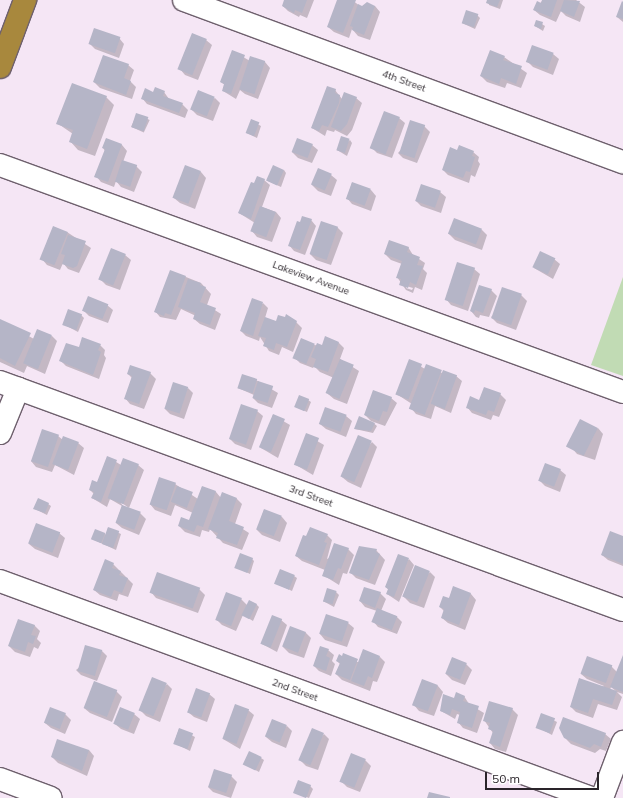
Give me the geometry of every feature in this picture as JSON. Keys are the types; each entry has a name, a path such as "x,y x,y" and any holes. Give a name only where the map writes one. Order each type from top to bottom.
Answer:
{"highway":[{"path":"0,67 26,0"}],"street":[{"name":"4th Street","path":"184,0 623,162"},
{"name":"Lakeview Avenue","path":"0,165 623,392"},
{"path":"0,433 9,386"},
{"name":"3rd Street","path":"9,386 623,610"},
{"name":"2nd Street","path":"0,581 591,798"},
{"path":"602,798 623,742"},
{"path":"0,779 51,798"}],"green space":[{"path":"623,277 623,376 591,365"}],"building":[{"path":"284,0 307,0 302,13 295,10 294,13 282,6"},
{"path":"337,0 356,0 343,33 327,27"},
{"path":"487,0 500,0 497,7 486,3"},
{"path":"542,0 557,0 551,17 533,10 537,1 541,3"},
{"path":"564,0 580,1 574,17 560,11"},
{"path":"622,1 623,2 623,19 616,17"},
{"path":"367,2 375,6 364,35 352,30 353,27 350,26 358,4 362,6"},
{"path":"466,10 478,14 474,27 462,23"},
{"path":"536,20 543,22 541,29 534,26"},
{"path":"94,28 120,37 115,53 88,44"},
{"path":"192,33 207,39 192,75 177,69"},
{"path":"532,45 554,53 547,70 526,62"},
{"path":"232,50 245,55 231,94 222,91 224,84 220,82"},
{"path":"490,50 505,56 503,60 522,66 516,84 501,78 499,84 480,76"},
{"path":"103,55 129,64 124,78 131,81 126,95 93,82"},
{"path":"250,56 265,61 254,94 239,89"},
{"path":"72,83 107,96 87,149 69,142 73,130 56,124"},
{"path":"327,86 336,89 335,93 340,95 339,103 328,127 322,125 319,131 311,128"},
{"path":"155,87 165,91 163,96 183,103 179,113 141,99 145,88 153,92"},
{"path":"198,90 215,97 207,116 190,109"},
{"path":"344,92 357,97 347,124 341,131 331,127"},
{"path":"384,111 400,117 386,154 370,148"},
{"path":"136,113 148,117 144,131 131,127"},
{"path":"251,119 259,122 254,136 246,133"},
{"path":"410,120 425,125 414,158 399,153"},
{"path":"341,136 350,139 345,153 336,150"},
{"path":"106,138 122,144 108,182 94,177 105,149 102,148"},
{"path":"297,138 313,144 307,158 292,152"},
{"path":"459,145 474,151 472,156 475,157 470,172 466,171 463,178 442,170 450,147 457,150"},
{"path":"122,160 137,165 130,187 115,182"},
{"path":"185,165 201,171 188,204 172,198"},
{"path":"273,165 284,170 277,185 266,181"},
{"path":"318,168 332,174 325,190 311,185"},
{"path":"257,176 265,179 251,219 238,213 251,182 254,183"},
{"path":"352,182 371,189 365,206 346,199"},
{"path":"421,184 441,191 435,208 415,201"},
{"path":"260,206 276,212 266,237 250,231"},
{"path":"302,216 312,219 300,250 288,246 297,221 300,222"},
{"path":"454,218 482,229 476,245 448,234"},
{"path":"321,221 338,227 327,260 310,254"},
{"path":"53,226 68,232 54,265 40,259"},
{"path":"68,235 86,241 77,266 73,268 62,264 65,255 61,254"},
{"path":"389,240 409,247 407,252 420,257 417,265 423,266 416,285 410,282 408,288 399,285 401,279 396,278 402,261 384,254"},
{"path":"111,248 126,254 113,286 98,280"},
{"path":"540,251 555,258 548,274 532,267"},
{"path":"457,262 475,268 463,306 445,300"},
{"path":"170,270 186,276 171,315 165,313 164,316 154,312"},
{"path":"188,279 201,283 200,285 206,287 200,302 216,308 210,325 193,319 195,313 178,307"},
{"path":"479,285 492,289 483,313 475,310 474,313 470,311"},
{"path":"502,287 522,294 511,325 491,318"},
{"path":"88,296 108,304 102,319 82,311"},
{"path":"252,298 263,302 253,336 240,331"},
{"path":"68,309 82,314 76,330 62,325"},
{"path":"286,314 297,321 287,347 276,343 274,350 263,346 266,338 258,336 265,317 276,321 278,315 285,317"},
{"path":"0,319 31,333 15,366 0,358"},
{"path":"37,329 52,335 38,369 23,363"},
{"path":"325,336 339,342 328,372 313,367 316,359 311,357 317,343 322,345"},
{"path":"82,337 101,344 98,350 101,352 93,375 59,361 66,343 79,347"},
{"path":"301,338 315,344 306,364 292,358"},
{"path":"340,359 354,365 339,399 326,393"},
{"path":"409,359 422,364 408,399 395,394"},
{"path":"426,364 442,370 425,415 409,409"},
{"path":"130,365 151,372 139,404 124,399 132,376 127,374"},
{"path":"443,370 457,375 445,409 431,404"},
{"path":"242,374 257,379 253,393 237,388"},
{"path":"258,381 273,386 268,403 252,398"},
{"path":"173,382 188,387 180,414 164,409"},
{"path":"484,387 501,393 494,412 488,410 486,415 466,408 470,396 479,400"},
{"path":"373,390 392,397 387,412 383,411 379,421 364,415"},
{"path":"299,395 309,399 304,411 294,407"},
{"path":"241,404 258,410 246,445 229,439"},
{"path":"325,407 347,415 340,432 319,424"},
{"path":"273,414 285,419 271,452 259,447"},
{"path":"359,416 375,423 371,431 354,429"},
{"path":"580,419 598,428 584,456 566,447"},
{"path":"42,429 59,435 48,467 31,461"},
{"path":"306,433 319,438 307,470 294,465"},
{"path":"358,435 372,441 354,482 340,476"},
{"path":"63,436 79,442 68,470 52,464"},
{"path":"107,456 117,460 101,502 91,498 94,492 89,490 92,480 97,482"},
{"path":"123,458 139,464 123,504 108,498"},
{"path":"545,463 561,469 554,487 538,481"},
{"path":"159,477 176,483 167,510 150,504"},
{"path":"177,486 193,492 187,508 171,502"},
{"path":"202,486 216,491 203,527 197,525 194,532 178,526 181,517 189,520"},
{"path":"222,492 237,498 229,521 244,527 237,545 216,538 218,533 208,529"},
{"path":"38,498 49,503 45,513 33,509"},
{"path":"122,505 141,512 134,530 116,523"},
{"path":"264,509 282,516 274,536 256,530"},
{"path":"36,523 60,532 52,553 28,544"},
{"path":"108,527 119,531 113,548 102,544"},
{"path":"310,527 328,534 324,542 327,543 319,565 295,556 303,535 306,536"},
{"path":"95,529 105,533 101,543 91,539"},
{"path":"610,531 623,536 623,564 601,555"},
{"path":"334,543 349,548 341,569 338,568 333,580 322,576"},
{"path":"359,546 377,549 376,552 380,554 369,580 349,573"},
{"path":"240,553 253,558 247,573 234,568"},
{"path":"398,554 409,558 394,597 386,594 388,589 385,587"},
{"path":"105,559 114,563 112,568 121,571 119,575 128,578 122,593 114,590 111,597 93,590"},
{"path":"415,565 430,571 417,603 402,597"},
{"path":"280,569 295,575 289,590 274,584"},
{"path":"157,572 200,588 193,608 149,593"},
{"path":"453,586 471,593 459,625 441,618 444,609 439,607 443,596 449,598"},
{"path":"364,587 381,592 375,608 359,601"},
{"path":"327,588 337,591 332,604 323,601"},
{"path":"226,592 242,598 231,626 215,620"},
{"path":"249,600 257,604 249,619 241,615"},
{"path":"377,608 397,616 392,630 371,622"},
{"path":"326,614 349,622 342,642 319,634"},
{"path":"272,615 282,619 271,648 260,644"},
{"path":"18,619 35,625 31,635 36,636 33,644 28,642 25,652 8,646"},
{"path":"290,626 306,632 298,653 282,647"},
{"path":"85,645 102,650 95,676 78,671"},
{"path":"320,646 329,649 326,656 330,658 326,671 313,666"},
{"path":"363,649 380,656 372,678 368,676 364,686 351,681"},
{"path":"343,653 358,659 350,680 335,674 340,663 336,661 339,654 342,656"},
{"path":"623,655 623,692 610,687"},
{"path":"587,656 612,665 606,683 581,674"},
{"path":"452,657 467,663 460,680 445,674"},
{"path":"152,677 167,683 153,716 139,710"},
{"path":"579,678 617,691 612,705 593,699 588,713 570,707"},
{"path":"422,679 438,685 428,711 412,705"},
{"path":"94,681 117,690 107,717 84,708"},
{"path":"196,688 210,693 201,718 187,712"},
{"path":"456,692 465,696 463,701 479,706 472,728 457,723 460,712 452,709 450,715 440,711 443,694 454,698"},
{"path":"489,701 513,708 500,747 489,743 493,731 488,729 490,723 483,721"},
{"path":"235,704 249,709 236,744 222,739"},
{"path":"50,707 66,713 60,729 44,723"},
{"path":"120,707 135,713 128,730 113,724"},
{"path":"541,713 555,718 550,733 536,728"},
{"path":"563,717 606,733 601,747 594,744 590,748 564,738 559,728"},
{"path":"272,719 287,725 280,743 265,737"},
{"path":"179,728 193,733 187,749 173,744"},
{"path":"312,728 324,733 310,765 298,760"},
{"path":"57,739 89,750 82,771 51,757"},
{"path":"249,751 262,757 255,771 243,765"},
{"path":"351,753 366,759 354,788 339,782"},
{"path":"214,769 232,775 226,793 208,787"},
{"path":"298,780 311,785 306,798 293,793"},
{"path":"429,792 450,797 450,798 427,798"}]}
